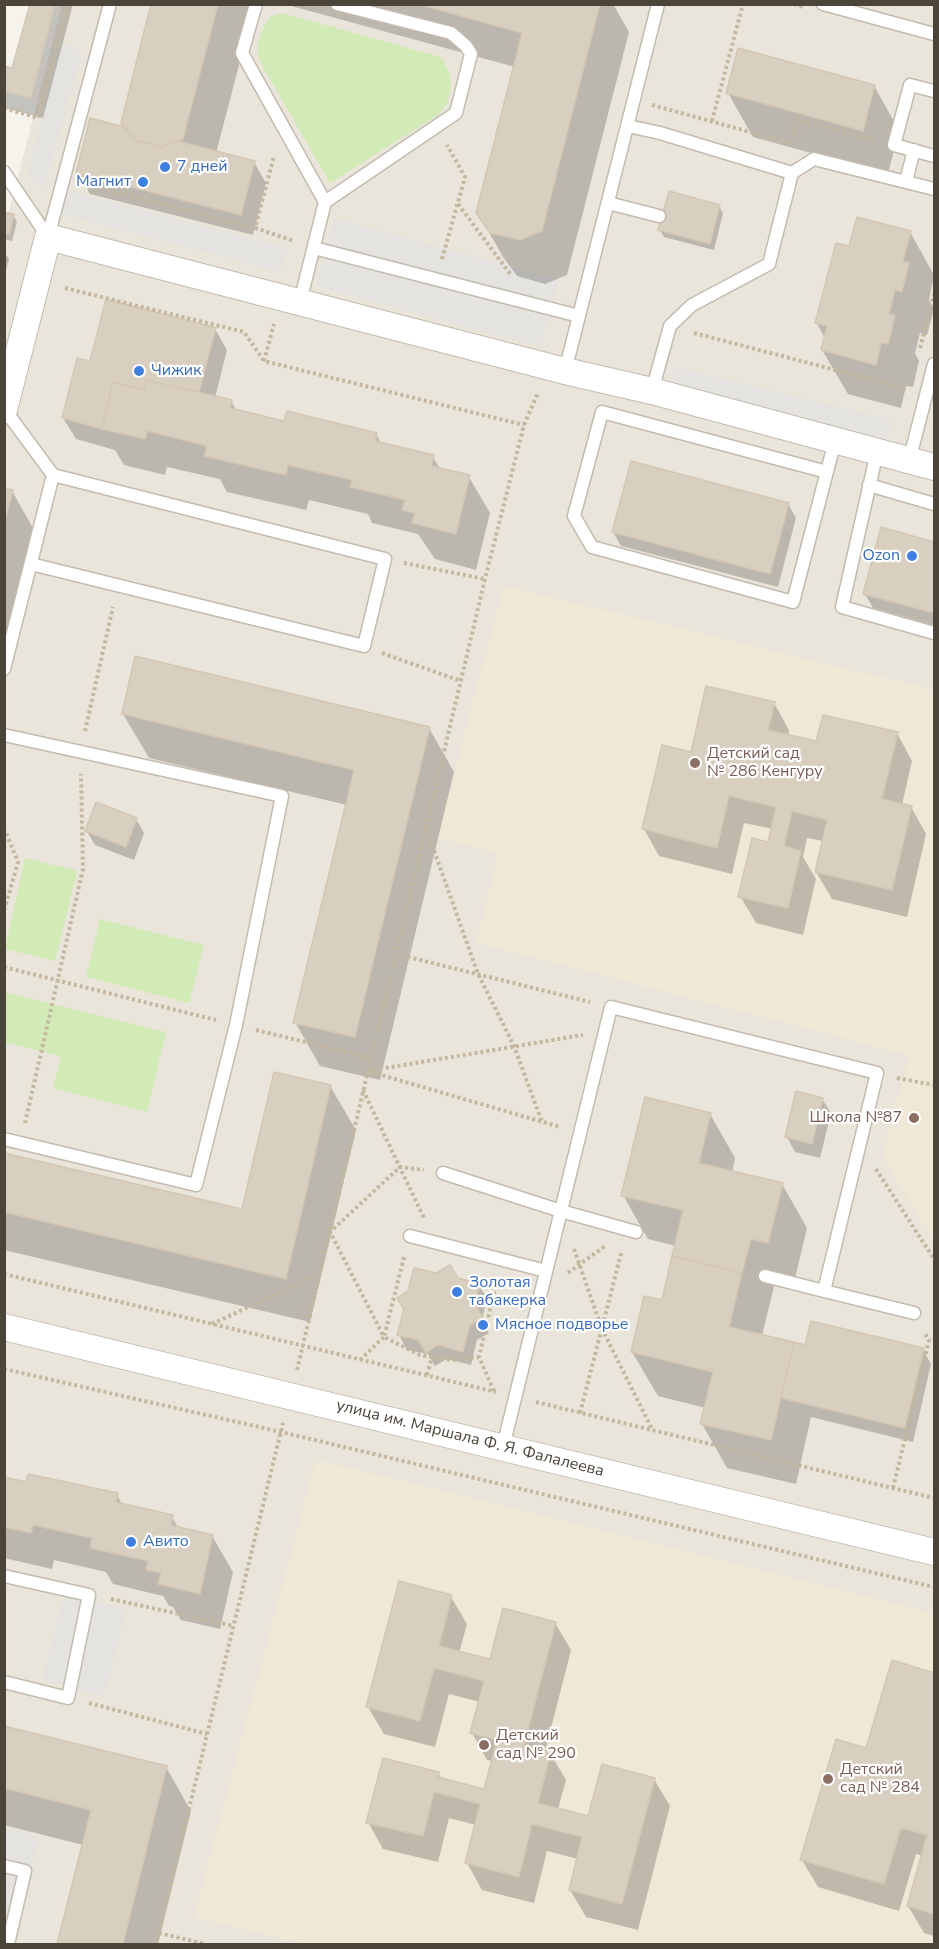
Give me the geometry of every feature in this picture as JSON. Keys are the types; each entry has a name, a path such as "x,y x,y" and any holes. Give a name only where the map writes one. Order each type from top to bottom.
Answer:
{"street":[{"path":"5,410 48,237 565,371 652,391 934,467"},
{"name":"улица им. Маршала Ф. Я. Фалалеева","path":"4,1327 934,1552"}],"lane":[{"path":"48,237 110,4"},
{"path":"256,4 242,53 325,202"},
{"path":"290,300 314,248 325,202 456,113 471,54 466,46 451,33 337,4"},
{"path":"565,371 658,4"},
{"path":"823,4 934,34"},
{"path":"934,91 910,85 894,145 934,156"},
{"path":"628,126 660,133 792,173"},
{"path":"906,181 914,150"},
{"path":"652,391 670,327 692,305 770,264 792,173 814,159 934,189"},
{"path":"6,177 48,237"},
{"path":"608,202 659,216"},
{"path":"314,248 579,316"},
{"path":"909,460 934,364"},
{"path":"5,410 53,475 386,559 364,646 31,564"},
{"path":"827,472 602,412 574,516 591,547 793,602 827,472 835,441"},
{"path":"877,452 842,607 934,633"},
{"path":"4,669 53,475"},
{"path":"869,485 934,504"},
{"path":"4,735 282,796 236,1025 196,1185 4,1139"},
{"path":"503,1447 611,1007 877,1073 824,1291"},
{"path":"443,1173 561,1211 632,1230"},
{"path":"410,1236 546,1271"},
{"path":"765,1276 914,1313"},
{"path":"4,1576 89,1595 68,1698 4,1682"},
{"path":"4,1866 25,1871 8,1944"}],"path":[{"path":"4,108 38,118 68,4"},
{"path":"712,121 742,4"},
{"path":"634,100 790,143 796,119 894,145"},
{"path":"255,228 282,125"},
{"path":"436,127 465,177 437,279"},
{"path":"63,178 255,228 314,248"},
{"path":"458,203 533,305"},
{"path":"37,281 244,332 264,361 524,425"},
{"path":"918,358 934,294"},
{"path":"264,361 290,300"},
{"path":"670,327 909,390 912,379"},
{"path":"156,1944 303,1346 425,828 524,425 543,384 565,371"},
{"path":"386,559 486,579"},
{"path":"20,1143 83,869 80,752 118,585"},
{"path":"364,646 461,681"},
{"path":"4,828 18,862 4,911"},
{"path":"425,828 478,974 514,1046 542,1122"},
{"path":"396,954 611,1007"},
{"path":"4,967 371,1058"},
{"path":"368,1071 605,1031"},
{"path":"368,1071 580,1133"},
{"path":"877,1073 934,1085"},
{"path":"363,1090 436,1243"},
{"path":"860,1143 934,1258"},
{"path":"400,1167 443,1173"},
{"path":"330,1232 400,1167"},
{"path":"561,1211 602,1329 652,1430"},
{"path":"541,1293 579,1264 632,1230"},
{"path":"580,1413 632,1230"},
{"path":"330,1232 384,1337 420,1355 452,1360 479,1357"},
{"path":"360,1360 384,1337 410,1236"},
{"path":"494,1391 479,1357 501,1260"},
{"path":"212,1324 320,1273"},
{"path":"4,1274 934,1498"},
{"path":"893,1488 929,1340 914,1313"},
{"path":"427,1375 432,1357"},
{"path":"4,1369 281,1431 934,1587"},
{"path":"89,1595 234,1626"},
{"path":"68,1698 207,1734"},
{"path":"159,1933 205,1944"}],"shaded area":[{"path":"62,5 934,5 934,1944 5,1944 4,231"},
{"path":"62,40 81,55 43,190 27,175"},
{"path":"63,189 287,248 281,272 57,213"},
{"path":"334,218 559,280 540,347 316,286"},
{"path":"675,367 893,420 887,442 669,389"},
{"name":"Детский сад № 286 Кенгуру","path":"504,586 934,690 934,1241 883,1157 909,1055 476,942 499,854 437,837"},
{"name":"Детский сад № 290","path":"316,1460 934,1613 934,1944 307,1944 194,1917"},
{"path":"64,1594 126,1610 104,1696 42,1680"},
{"path":"5,1828 39,1837 15,1943 5,1940"}],"green space":[{"path":"282,13 441,57 449,71 451,88 448,102 439,114 330,183 259,60 257,47 261,33 270,17"},
{"path":"25,858 77,871 55,961 5,949"},
{"path":"100,919 204,945 189,1003 86,977"},
{"path":"4,992 166,1032 147,1112 53,1088 61,1056 5,1042"}],"building":[{"path":"30,4 55,4 31,98 4,91 4,66 12,68"},
{"path":"151,4 218,4 183,139 161,147 135,140 121,123"},
{"path":"418,4 600,4 542,231 520,240 490,233 476,213 522,33"},
{"path":"738,48 875,85 863,131 726,93"},
{"name":"7 дней","path":"90,118 124,127 135,140 161,147 177,141 255,161 241,215 76,173"},
{"path":"669,191 720,205 710,244 658,230"},
{"path":"4,212 14,214 9,235 4,234"},
{"path":"857,217 911,231 903,261 909,263 902,292 895,290 889,314 895,316 888,344 881,343 876,365 821,350 827,326 815,323 836,243 849,246"},
{"name":"Чижик","path":"106,299 216,328 199,392 147,380 144,390 113,382 102,429 62,418 77,358 90,361"},
{"path":"147,380 232,400 230,408 284,421 287,411 377,433 375,441 434,455 431,466 470,475 456,534 412,523 415,513 402,510 405,500 350,487 352,480 288,465 286,475 204,456 207,446 147,431 145,439 102,429 113,382 144,390"},
{"path":"631,461 789,503 770,574 612,532"},
{"path":"4,488 13,490 4,525"},
{"path":"881,527 934,542 934,613 863,594"},
{"path":"135,656 430,727 355,1037 293,1023 354,770 122,714"},
{"path":"706,686 775,702 768,730 816,741 823,715 898,732 882,799 912,806 892,890 815,872 827,820 792,811 784,846 801,851 788,908 738,897 752,838 768,842 776,807 729,796 717,848 642,829 662,745 691,752"},
{"path":"96,802 137,818 126,847 85,831"},
{"path":"274,1072 331,1085 286,1279 4,1212 4,1153 242,1209"},
{"path":"796,1091 823,1098 812,1144 785,1137"},
{"path":"645,1097 711,1113 699,1163 783,1183 768,1243 751,1239 742,1273 672,1256 683,1210 621,1196"},
{"path":"672,1256 742,1273 729,1327 794,1342 771,1440 700,1424 713,1372 631,1352 644,1296 662,1300"},
{"path":"450,1265 458,1278 480,1284 475,1304 483,1318 470,1325 463,1352 438,1345 426,1353 418,1340 397,1335 404,1309 397,1298 408,1291 414,1268 436,1273"},
{"path":"811,1321 924,1348 905,1428 781,1398 794,1342 805,1345"},
{"path":"28,1474 118,1493 116,1502 173,1515 171,1525 213,1535 200,1594 158,1584 161,1573 146,1570 148,1561 90,1548 92,1538 33,1525 31,1533 4,1527 4,1477 26,1482"},
{"path":"399,1581 452,1595 439,1646 490,1659 503,1608 556,1622 524,1745 551,1752 538,1803 588,1816 602,1764 655,1778 622,1904 569,1890 582,1837 532,1824 519,1877 465,1863 480,1804 434,1792 423,1836 366,1823 383,1758 439,1772 438,1777 484,1789 497,1740 470,1733 484,1681 434,1668 420,1721 366,1707"},
{"path":"892,1660 934,1673 934,1914 907,1906 927,1835 901,1828 884,1884 800,1860 836,1739 866,1748"},
{"path":"4,1726 167,1766 123,1944 57,1944 91,1810 4,1788"}],"place":[{"name":"7 дней","path":"165,167"},
{"name":"Магнит","path":"143,182"},
{"name":"Чижик","path":"139,371"},
{"name":"Ozon","path":"912,556"},
{"name":"Детский сад № 286 Кенгуру","path":"695,763"},
{"name":"Школа №87","path":"914,1118"},
{"name":"Золотая табакерка","path":"457,1292"},
{"name":"Мясное подворье","path":"483,1325"},
{"name":"Авито","path":"131,1542"},
{"name":"Детский сад № 290","path":"484,1745"},
{"name":"Детский сад № 284","path":"828,1779"}]}
